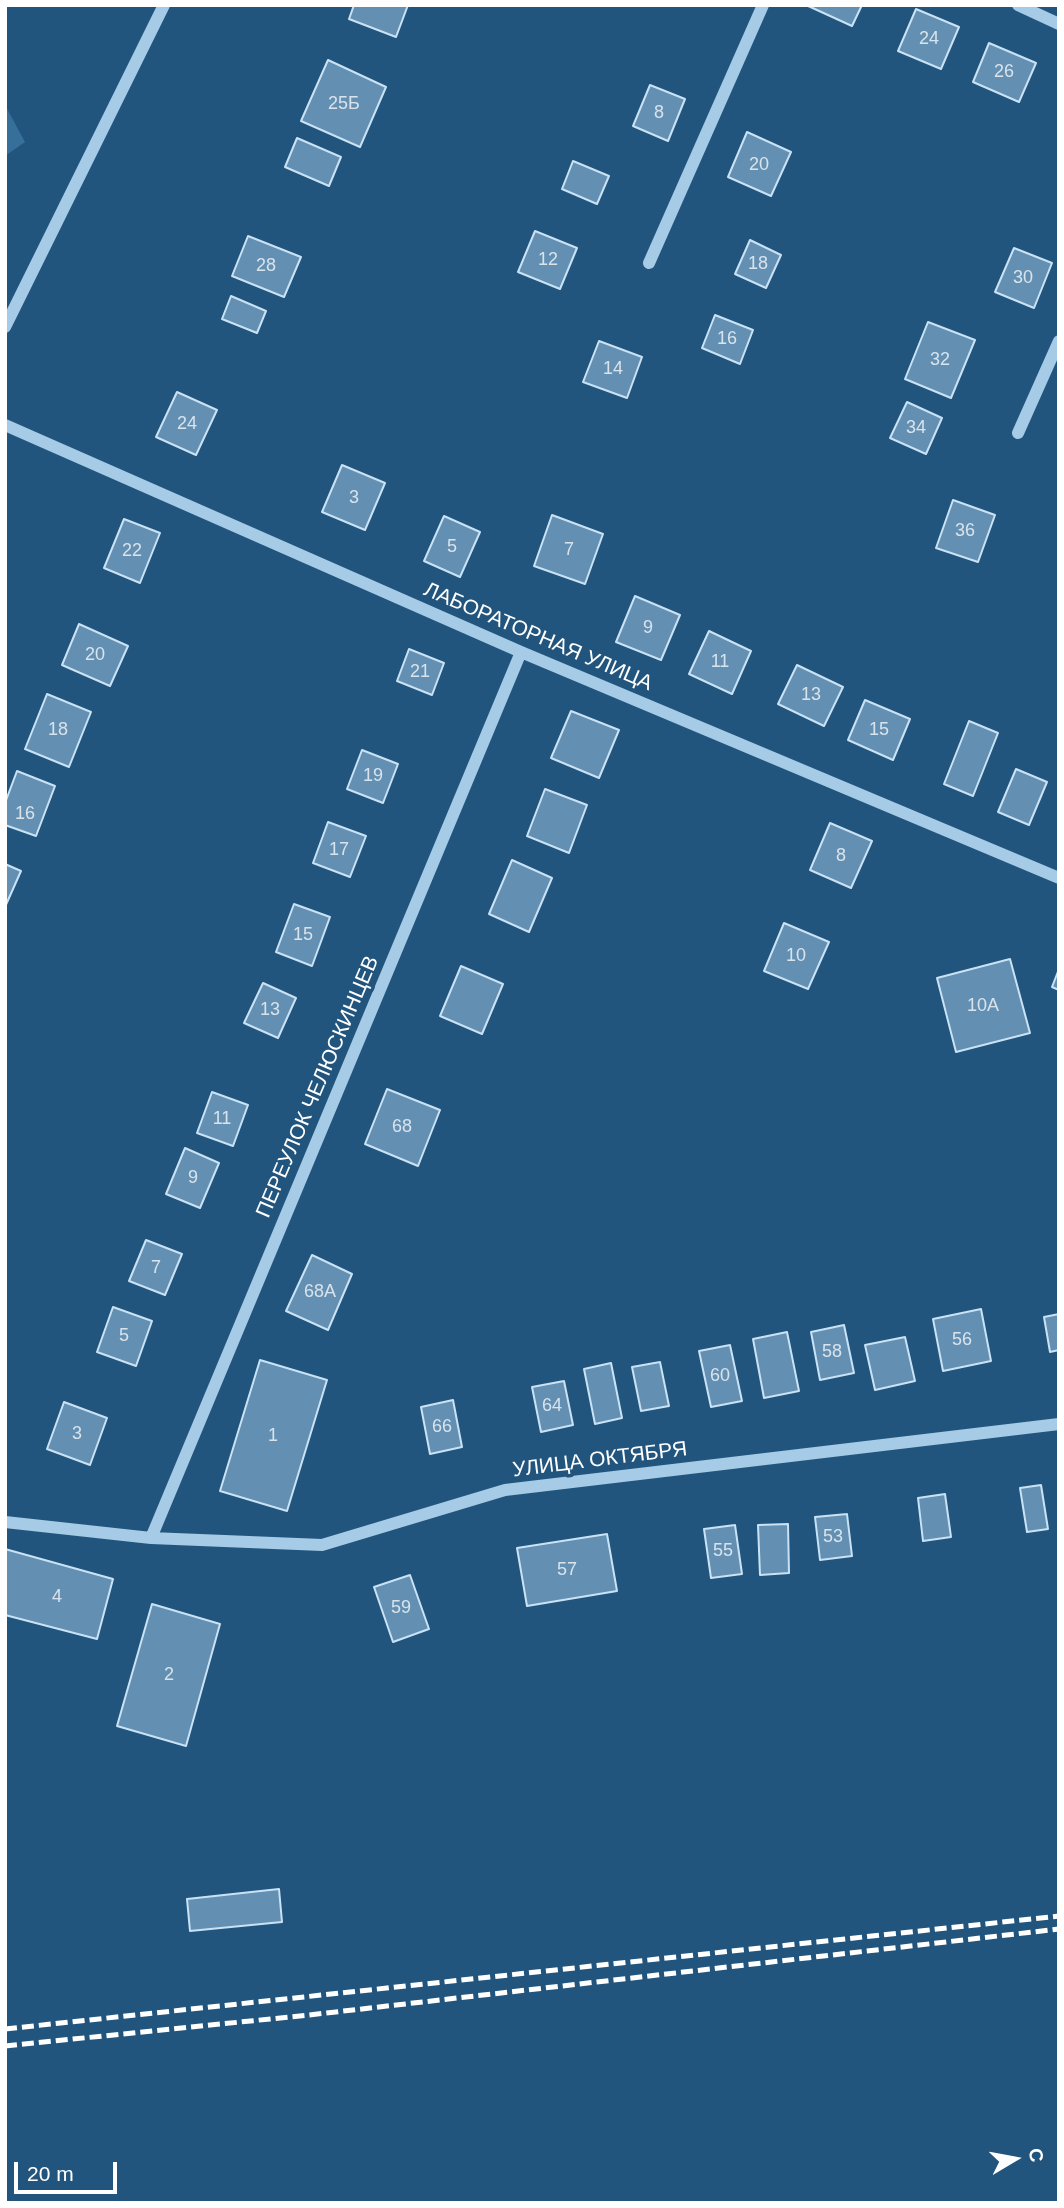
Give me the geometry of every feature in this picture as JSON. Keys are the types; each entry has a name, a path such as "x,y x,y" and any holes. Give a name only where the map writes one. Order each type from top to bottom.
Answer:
{"street":[{"path":"5,327 164,5"},
{"path":"649,263 763,5"},
{"path":"1018,5 1059,24"},
{"path":"1018,433 1059,341"},
{"name":"ЛАБОРАТОРНАЯ УЛИЦА","path":"5,425 521,652 1059,878"},
{"name":"ПЕРЕУЛОК ЧЕЛЮСКИНЦЕВ","path":"151,1538 521,652"},
{"name":"УЛИЦА ОКТЯБРЯ","path":"5,1522 151,1538 322,1545 505,1490 1059,1424"}],"shaded area":[{"path":"5,105 25,142 5,156"}],"building":[{"path":"354,5 408,5 396,37 349,19"},
{"path":"806,5 862,5 852,26"},
{"path":"916,9 959,27 941,69 898,51"},
{"path":"989,43 1036,63 1019,102 973,82"},
{"path":"328,60 386,87 360,147 301,121"},
{"path":"650,85 685,99 668,141 633,126"},
{"path":"747,132 791,152 771,196 728,177"},
{"path":"297,138 341,157 329,186 285,167"},
{"path":"573,161 609,176 597,204 562,189"},
{"path":"535,231 577,248 560,289 518,272"},
{"path":"248,236 301,257 284,297 232,276"},
{"path":"750,240 781,255 766,288 735,274"},
{"path":"1014,248 1052,263 1034,308 995,292"},
{"path":"231,296 266,311 257,333 222,319"},
{"path":"715,315 753,330 740,364 702,348"},
{"path":"928,322 975,340 951,398 905,379"},
{"path":"599,341 642,357 627,398 583,382"},
{"path":"177,392 217,410 196,455 156,437"},
{"path":"907,402 942,418 926,454 890,438"},
{"path":"342,465 385,483 365,530 322,512"},
{"path":"953,500 995,515 978,562 936,548"},
{"path":"552,515 603,534 585,584 534,566"},
{"path":"444,516 480,532 460,577 424,561"},
{"path":"124,519 160,533 140,583 104,568"},
{"path":"635,596 680,615 661,660 616,642"},
{"path":"79,624 128,646 110,686 62,665"},
{"path":"709,631 751,651 732,694 689,674"},
{"path":"409,649 444,663 432,695 397,681"},
{"path":"797,665 843,687 824,726 778,704"},
{"path":"47,694 91,712 69,767 25,749"},
{"path":"865,700 910,719 893,760 848,740"},
{"path":"571,711 619,730 599,778 551,758"},
{"path":"969,721 998,733 973,796 944,784"},
{"path":"362,750 398,764 383,803 347,789"},
{"path":"1016,769 1047,782 1029,825 998,812"},
{"path":"17,771 55,786 36,836 5,825 5,803"},
{"path":"545,789 587,805 569,853 527,836"},
{"path":"328,822 366,836 350,877 313,863"},
{"path":"830,823 872,841 851,888 810,870"},
{"path":"512,860 552,878 529,932 489,914"},
{"path":"5,864 21,871 5,907"},
{"path":"294,904 330,917 312,966 276,952"},
{"path":"784,923 829,942 808,989 764,971"},
{"path":"1010,959 1030,1033 956,1052 937,978"},
{"path":"461,966 503,984 482,1034 440,1016"},
{"path":"1059,969 1059,990 1052,987"},
{"path":"263,983 296,998 278,1038 244,1023"},
{"path":"387,1089 440,1110 418,1166 365,1144"},
{"path":"212,1092 248,1105 233,1146 197,1133"},
{"path":"185,1148 219,1163 200,1208 166,1194"},
{"path":"146,1240 182,1254 165,1295 129,1281"},
{"path":"312,1255 352,1274 328,1330 286,1311"},
{"path":"113,1307 152,1321 136,1366 97,1352"},
{"path":"981,1309 991,1361 943,1371 933,1319"},
{"path":"1059,1314 1059,1350 1050,1352 1044,1317"},
{"path":"844,1325 854,1373 820,1380 811,1332"},
{"path":"787,1332 799,1391 764,1398 753,1339"},
{"path":"905,1337 915,1381 875,1390 865,1345"},
{"path":"730,1345 742,1401 711,1407 699,1351"},
{"path":"260,1360 327,1380 287,1511 220,1491"},
{"path":"660,1362 669,1406 641,1411 632,1367"},
{"path":"611,1363 622,1418 595,1424 584,1369"},
{"path":"564,1381 573,1425 541,1432 532,1387"},
{"path":"453,1400 462,1447 430,1454 421,1407"},
{"path":"64,1402 107,1418 90,1465 47,1449"},
{"path":"1041,1485 1048,1529 1027,1532 1020,1488"},
{"path":"945,1494 951,1537 923,1541 918,1498"},
{"path":"847,1514 852,1556 820,1560 815,1517"},
{"path":"788,1524 789,1573 760,1575 758,1525"},
{"path":"735,1525 742,1574 711,1578 704,1529"},
{"path":"607,1534 617,1591 527,1606 517,1548"},
{"path":"5,1549 113,1579 97,1639 5,1615"},
{"path":"410,1575 429,1629 393,1642 374,1587"},
{"path":"152,1604 220,1624 186,1746 117,1726"},
{"path":"279,1889 282,1922 190,1931 187,1899"}],"railway":[{"path":"5,2029 1059,1916"},
{"path":"5,2046 309,2015 1059,1929"}]}
